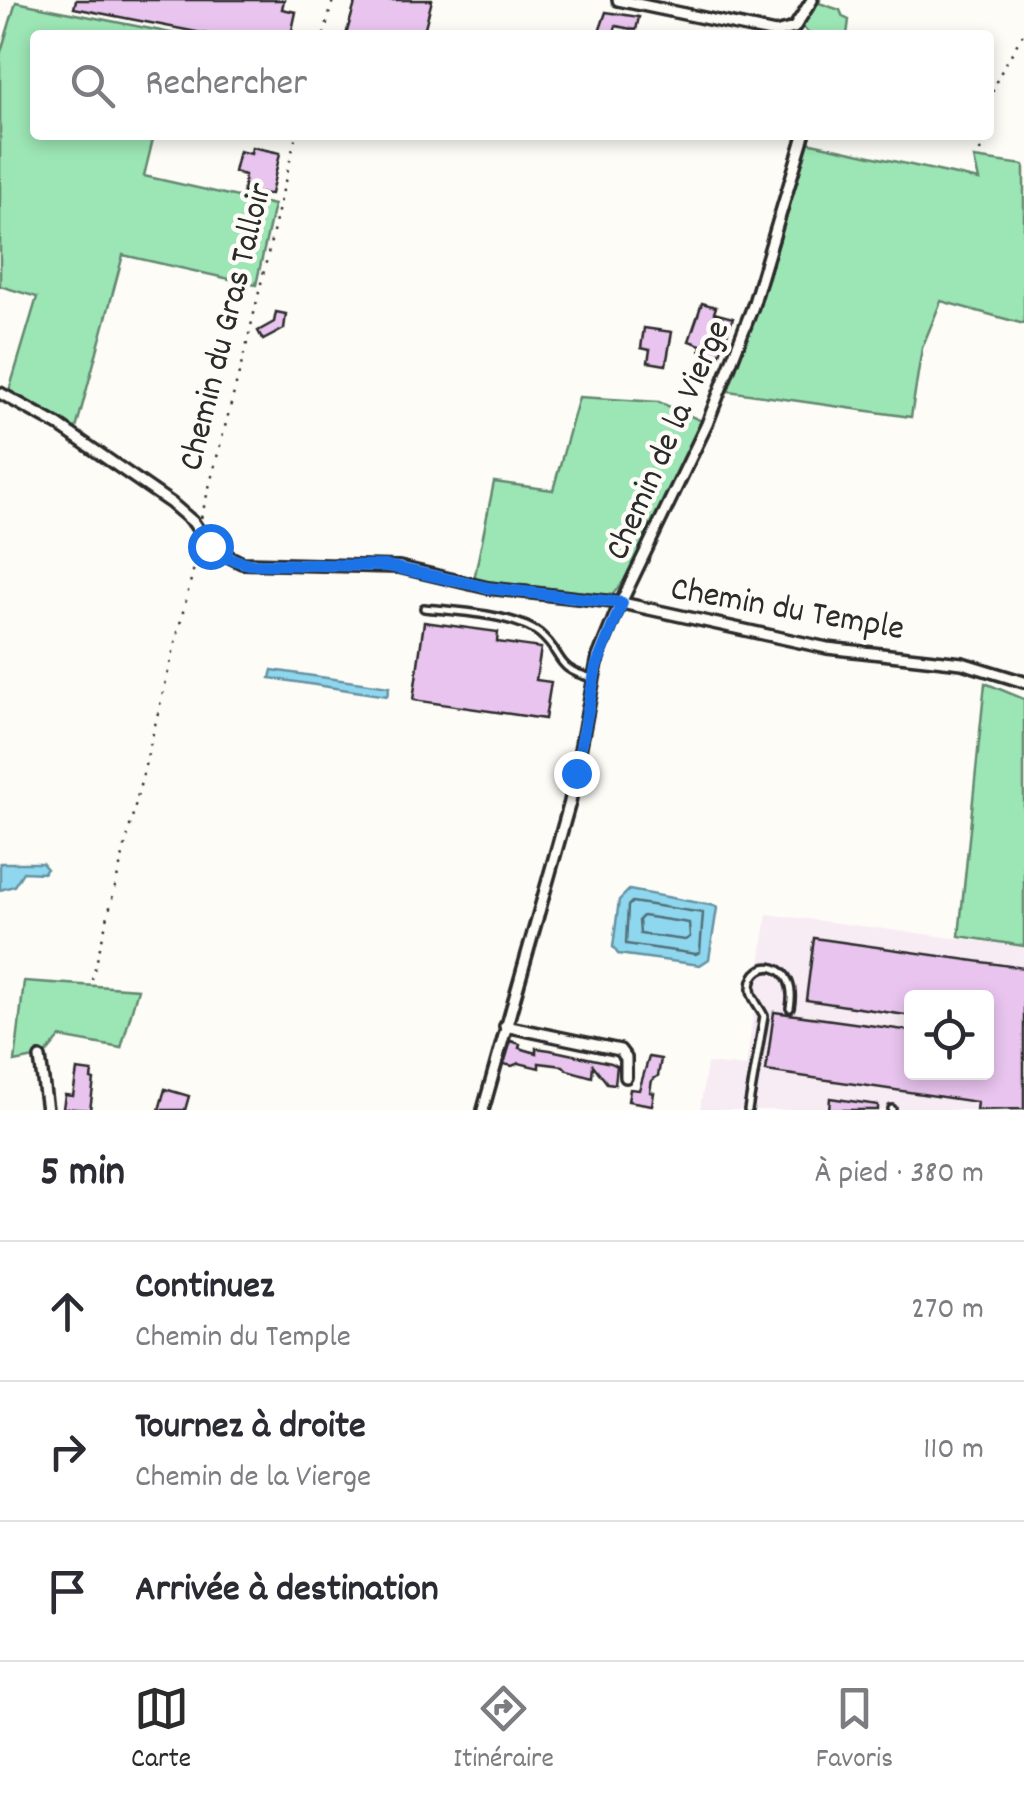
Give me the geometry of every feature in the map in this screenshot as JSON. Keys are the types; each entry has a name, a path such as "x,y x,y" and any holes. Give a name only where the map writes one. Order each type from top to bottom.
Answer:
{"street":[{"path":"618,0 757,30"},
{"path":"799,30 812,0"},
{"name":"Chemin de la Vierge","path":"482,1110 570,802 593,678 622,603 701,441 758,289 803,140"},
{"name":"Chemin du Temple","path":"0,392 58,425 184,513 222,554 249,564 388,566 488,588 622,603 827,648 962,663 1024,682"},
{"path":"505,1026 620,1050 626,1058 626,1077"},
{"path":"40,1058 47,1110"}],"lane":[{"path":"424,608 476,614 532,629 547,641 566,668 593,678"},
{"path":"748,1110 764,1016 750,985 755,975 764,968 782,971 790,980 790,1008"}],"path":[{"path":"325,30 333,0"},
{"path":"994,86 1024,32"},
{"name":"Chemin du Gras Talloir","path":"92,980 295,140"},
{"path":"980,152 981,140"}],"shaded area":[{"path":"767,914 1024,947 1024,1110 700,1110 707,1063 746,1067"}],"green space":[{"path":"808,0 820,0 819,3 840,10 849,20 848,30 805,30 796,20"},
{"path":"16,2 156,30 30,30 30,140 153,140 144,176 274,205 256,285 123,255 76,429 9,391 37,297 0,286 0,55"},
{"path":"807,142 979,180 974,158 1024,165 1024,324 941,301 922,348 911,417 728,391 769,278"},
{"path":"579,397 659,402 702,421 625,580 612,595 474,580 494,482 553,490"},
{"path":"985,683 1024,699 1024,946 959,936"},
{"path":"24,981 138,989 121,1048 60,1037 44,1056 15,1062"}],"water":[{"path":"272,670 389,687 387,696 270,678"},
{"path":"0,863 42,863 47,869 43,873 23,872 14,886 0,890"},
{"path":"629,890 715,906 709,959 700,965 618,954 613,947 619,900"}],"building":[{"path":"76,0 284,0 282,9 296,12 292,30 186,30 74,8"},
{"path":"356,0 432,0 424,30 347,30"},
{"path":"606,12 639,17 636,30 616,26 615,30 600,30"},
{"path":"252,147 280,153 271,194 243,193 245,175 234,172 239,151 251,154"},
{"path":"702,303 716,307 714,313 733,318 719,356 700,351 701,345 689,341"},
{"path":"276,312 286,314 284,329 263,340 258,331 274,322"},
{"path":"644,328 672,332 666,365 648,362 650,350 641,348"},
{"path":"424,622 498,632 497,642 541,648 536,680 551,682 545,719 413,700"},
{"path":"814,938 1024,968 1024,1109 976,1110 977,1102 766,1071 774,1012 904,1030 904,1080 994,1080 994,990 904,990 904,1015 806,1000"},
{"path":"511,1041 536,1053 536,1048 611,1063 617,1066 615,1084 607,1083 593,1065 592,1077 563,1066 504,1064"},
{"path":"649,1057 661,1059 658,1076 652,1080 652,1105 628,1101 630,1089 639,1090"},
{"path":"77,1070 92,1072 90,1110 63,1108 65,1095 73,1096"},
{"path":"165,1089 189,1096 185,1110 159,1110"},
{"path":"830,1098 878,1105 878,1110 829,1110"}],"route":[{"path":"210,546 228,558 249,564 388,566 488,588 622,603 598,656 576,773"}]}
